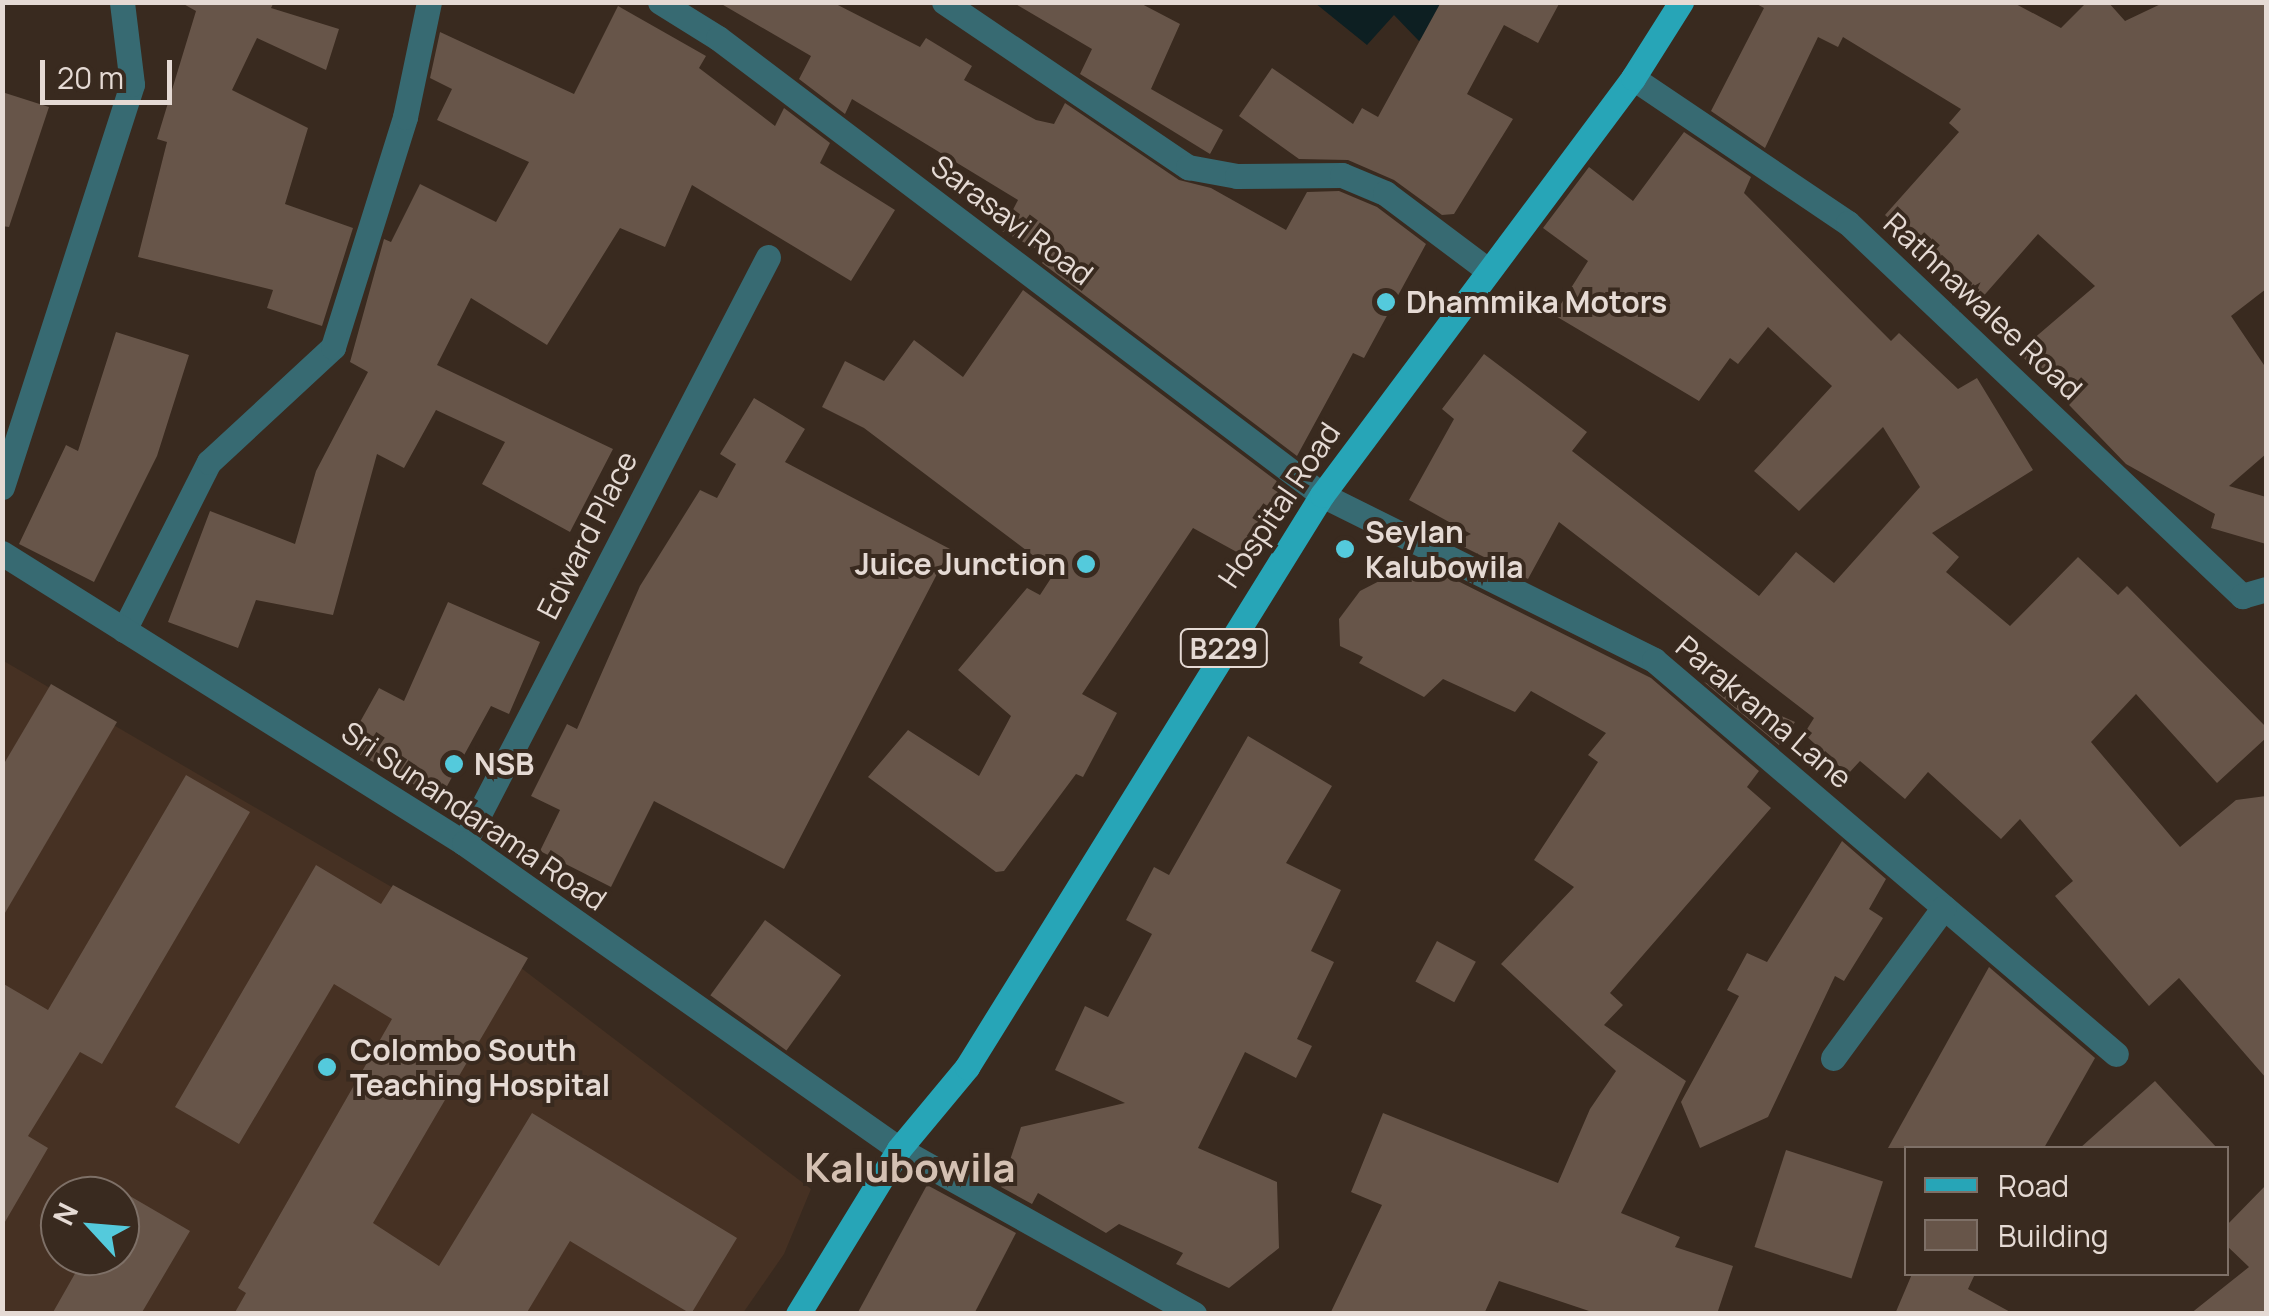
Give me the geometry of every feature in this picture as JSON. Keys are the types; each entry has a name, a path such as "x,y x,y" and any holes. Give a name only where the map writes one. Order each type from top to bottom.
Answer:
{"main road":[{"name":"Hospital Road","path":"798,1314 900,1150 967,1067 1322,495 1485,268 1634,78 1681,2"}],"street":[{"path":"2,487 132,84 122,2"},
{"path":"124,630 208,462 333,347 405,118 429,2"},
{"name":"Sarasavi Road","path":"660,2 718,38 1322,495"},
{"path":"944,2 1188,166 1237,176 1342,175 1385,193 1485,268"},
{"name":"Rathnawalee Road","path":"1634,78 1848,223 2242,596 2266,589"},
{"name":"Edward Place","path":"464,842 768,257"},
{"name":"Parakrama Lane","path":"1322,495 1654,660 2116,1054"},
{"name":"Sri Sunandarama Road","path":"2,553 464,842 900,1150 1194,1314"},
{"path":"1833,1058 1944,907"}],"shaded area":[{"path":"1315,3 1461,3 1419,41 1394,15 1367,45"},
{"name":"Colombo South Teaching Hospital","path":"2,660 491,945 811,1189 784,1254 743,1313 3,1313"}],"building":[{"path":"180,2 274,2 271,8 339,29 326,70 257,38 232,90 308,128 285,204 353,228 322,326 267,308 273,290 138,257 167,142 157,139 196,11"},
{"path":"718,2 832,2 920,47 926,38 972,66 964,80 1036,120 1054,124 1065,103 1179,180 1211,188 1286,230 1307,192 1339,191 1377,207 1426,244 1364,358 1353,353 1297,456 1042,263 1048,255 1002,231 1018,200 852,99 845,114 799,79 811,56"},
{"path":"1012,2 1138,2 1180,24 1151,89 1223,130 1210,154 1080,74 1092,49"},
{"path":"1441,2 1560,2 1538,43 1504,25 1467,94 1513,119 1454,214 1442,215 1394,180 1348,160 1299,159 1239,116 1272,68 1353,124 1362,108 1378,117"},
{"path":"1753,2 2012,2 2061,28 2087,2 2108,2 2125,21 2165,2 2266,2 2266,289 2231,316 2266,368 2266,454 2229,486 2266,497 2266,544 2211,528 2215,514 2126,464 2018,352 2095,286 2038,234 1980,300 1885,215 1959,132 1949,123 1961,109 1843,37 1838,47 1818,37 1765,148 1711,111 1764,8"},
{"path":"618,6 706,56 699,68 775,126 784,108 830,143 820,163 895,210 851,281 692,185 665,247 620,228 547,345 471,298 437,365 613,449 570,532 482,484 505,442 436,410 404,468 377,454 333,615 256,600 238,648 168,622 210,511 295,544 316,471 368,372 350,362 384,239 391,242 420,184 496,222 529,162 437,120 452,89 430,78 440,32 574,94"},
{"path":"2,92 49,107 9,227 2,226"},
{"path":"1684,132 1751,177 1744,193 1891,341 1899,333 1958,389 1977,378 2033,470 1932,533 1959,557 1946,572 2010,626 2078,557 2118,595 2127,586 2266,727 2266,738 2217,783 2136,694 2091,742 2180,847 2236,800 2266,796 2266,1078 2179,978 2149,1006 2055,896 2073,881 2020,819 2001,839 1928,772 1905,799 1860,761 1848,774 1804,734 1814,718 1559,522 1528,579 1454,542 1471,534 1409,500 1454,419 1442,409 1484,354 1587,432 1572,451 1759,596 1796,552 1834,583 1920,487 1883,427 1799,511 1754,471 1832,386 1768,327 1738,364 1730,358 1699,401 1554,315 1588,261 1543,228 1589,167 1633,201"},
{"path":"1023,290 1282,485 1244,556 1193,528 1082,694 1117,713 1083,777 1076,774 1004,871 996,872 868,777 908,730 979,776 1011,716 958,670 1027,588 1040,595 1055,572 864,428 822,407 845,361 884,381 914,340 963,377"},
{"path":"116,332 189,355 157,456 94,582 19,544 66,445 78,451"},
{"path":"754,398 805,429 785,462 950,549 784,869 654,801 611,887 540,851 560,810 531,796 567,724 577,729 640,586 700,490 717,498 736,464 720,454"},
{"path":"1418,561 1651,678 1759,771 1747,787 1771,808 1610,993 1623,1005 1604,1025 1686,1081 1621,1213 1680,1237 1675,1247 1733,1266 1717,1314 1598,1314 1499,1281 1484,1314 1330,1314 1382,1205 1351,1192 1383,1113 1558,1183 1590,1109 1616,1071 1501,964 1574,887 1534,860 1598,762 1588,755 1606,733 1531,691 1515,712 1443,679 1424,697 1359,663 1363,657 1340,646 1339,619 1360,591"},
{"path":"448,602 540,642 509,714 491,706 440,799 346,747 379,688 404,701"},
{"path":"1704,682 1795,722 1779,745"},
{"path":"51,684 117,722 2,918 2,767"},
{"path":"1248,736 1332,786 1286,863 1341,890 1311,951 1334,962 1297,1039 1312,1046 1296,1078 1245,1052 1198,1148 1277,1182 1279,1248 1229,1288 1176,1264 1183,1253 1119,1224 1106,1233 1038,1193 1032,1204 1001,1187 1021,1127 1125,1103 1055,1070 1085,1006 1108,1017 1152,934 1126,920 1154,867 1169,875"},
{"path":"186,775 250,812 102,1064 80,1052 28,1136 48,1148 2,1227 2,983 48,1010"},
{"path":"1842,841 1886,879 1869,909 1883,918 1844,981 1835,976 1768,1117 1700,1148 1681,1102 1739,996 1727,990 1747,953 1767,962"},
{"path":"316,865 381,904 393,885 528,958 373,1223 439,1266 532,1113 737,1238 691,1314 570,1241 526,1314 234,1314 246,1293 238,1288 392,1019 334,984 239,1144 175,1107"},
{"path":"765,920 841,975 786,1050 710,995"},
{"path":"1437,941 1476,962 1454,1002 1415,982"},
{"path":"1989,967 2095,1058 2045,1146 1888,1148"},
{"path":"2155,1081 2215,1146 2082,1146"},
{"path":"1786,1150 1883,1182 1851,1279 1754,1247"},
{"path":"927,1185 1016,1233 974,1314 857,1314"},
{"path":"2266,1185 2266,1314 2190,1314 2249,1267 2229,1248 2229,1223"},
{"path":"140,1202 190,1231 141,1314 52,1314 74,1276 140,1276"},
{"path":"1911,1276 1974,1276 1968,1289 2014,1314 1895,1314"}],"place":[{"name":"Dhammika Motors","path":"1386,302"},
{"name":"Seylan Kalubowila","path":"1345,549"},
{"name":"Juice Junction","path":"1086,564"},
{"name":"NSB","path":"454,764"},
{"name":"Colombo South Teaching Hospital","path":"327,1067"}],"district":[{"name":"Kalubowila","path":"910,1167"}]}
